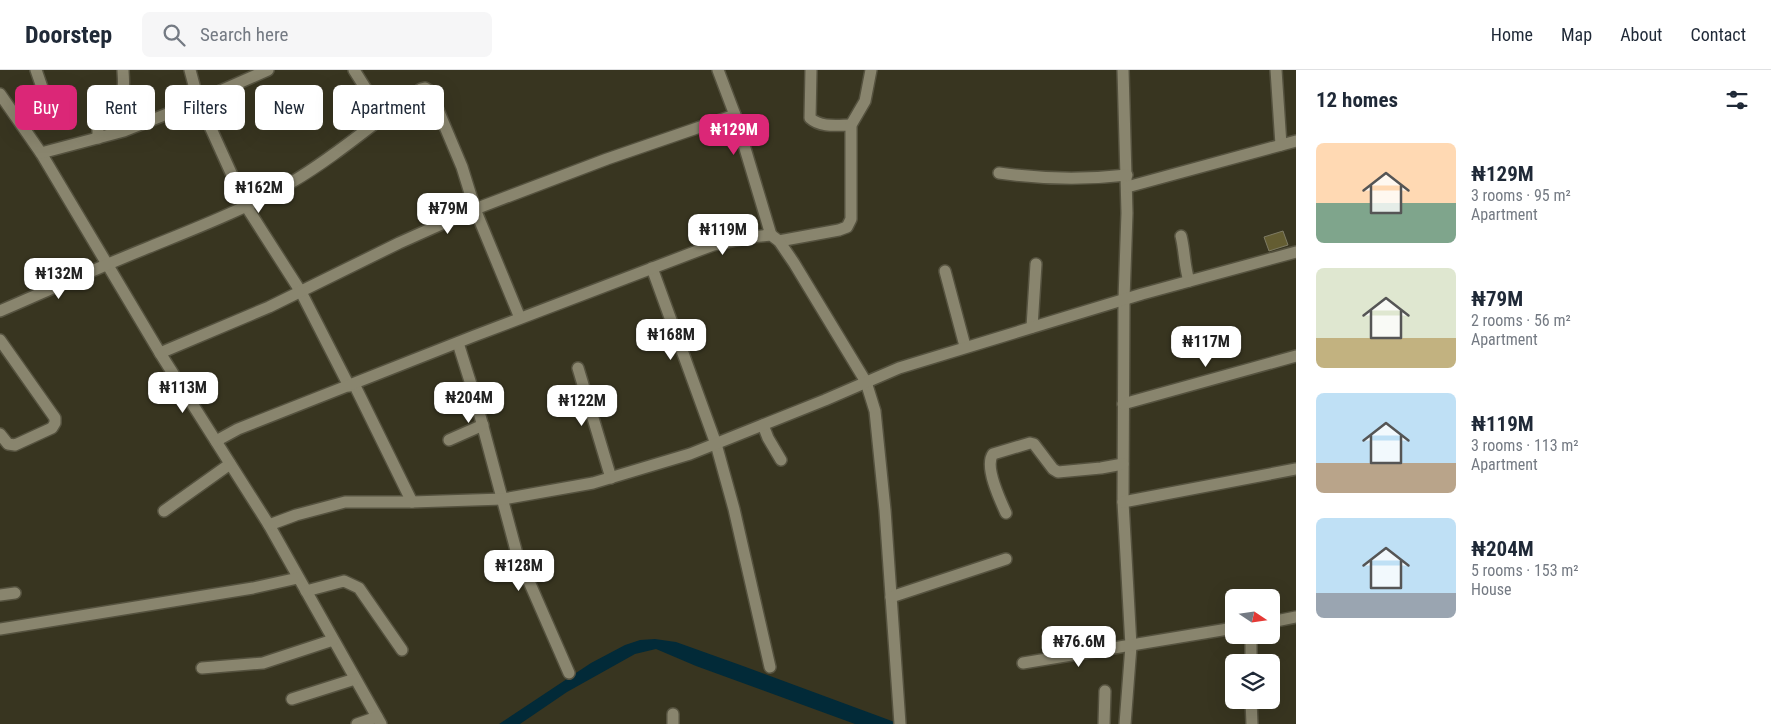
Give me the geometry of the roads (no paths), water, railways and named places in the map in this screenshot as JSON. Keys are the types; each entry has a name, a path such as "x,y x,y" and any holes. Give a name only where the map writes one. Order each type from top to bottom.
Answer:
{"street":[{"path":"36,70 41,85"},
{"path":"98,138 98,100 118,97 120,95 123,89 123,70"},
{"path":"190,70 194,85"},
{"path":"233,85 268,70"},
{"path":"354,70 363,85"},
{"path":"718,70 735,115 775,238 794,263 866,382 875,411 891,597 899,719"},
{"path":"811,70 810,118 826,125 851,125"},
{"path":"216,442 238,429 520,318 713,245 751,236 775,238 839,230 847,227 851,219 851,125 865,101 871,70"},
{"path":"1123,70 1127,175 1123,502 1131,646 1125,724"},
{"path":"1276,70 1281,145"},
{"path":"0,94 42,153 160,353 269,524 379,720 358,724"},
{"path":"42,153 124,131 165,114"},
{"path":"160,353 269,308 399,243 475,208 607,159 735,115"},
{"path":"444,124 462,167 475,208 520,318"},
{"path":"212,130 246,206 301,292 412,502"},
{"path":"0,311 246,206 292,182 366,130"},
{"path":"1127,187 1296,141"},
{"path":"999,173 1082,179 1127,175"},
{"path":"1182,236 1183,258 1189,281"},
{"path":"269,524 346,502 503,499 611,478 690,454 898,368 1124,299 1296,252"},
{"path":"1032,326 1036,264"},
{"path":"652,268 716,444 734,509 770,667"},
{"path":"945,271 965,346"},
{"path":"0,340 54,418 55,423 52,428 15,446 8,444 0,434"},
{"path":"458,343 483,426 517,554 569,673"},
{"path":"1123,404 1296,356"},
{"path":"578,368 611,478"},
{"path":"763,425 781,460"},
{"path":"449,440 483,426"},
{"path":"1006,512 996,489 990,461 992,454 1030,443 1034,444 1053,469 1058,472 1123,464"},
{"path":"164,511 230,464"},
{"path":"1123,502 1296,469"},
{"path":"891,597 1006,559"},
{"path":"0,629 253,588 298,578"},
{"path":"306,591 344,581 359,588 402,650"},
{"path":"0,595 15,593"},
{"path":"1280,620 1296,617"},
{"path":"1023,663 1225,630"},
{"path":"202,668 263,663 333,640"},
{"path":"292,700 355,679"},
{"path":"1104,691 1104,724"},
{"path":"1251,709 1252,724"}],"water":[{"path":"655,639 676,642 900,724 855,724 696,666 656,649 635,654 567,692 520,724 499,724 591,663 625,645 640,640"}]}
